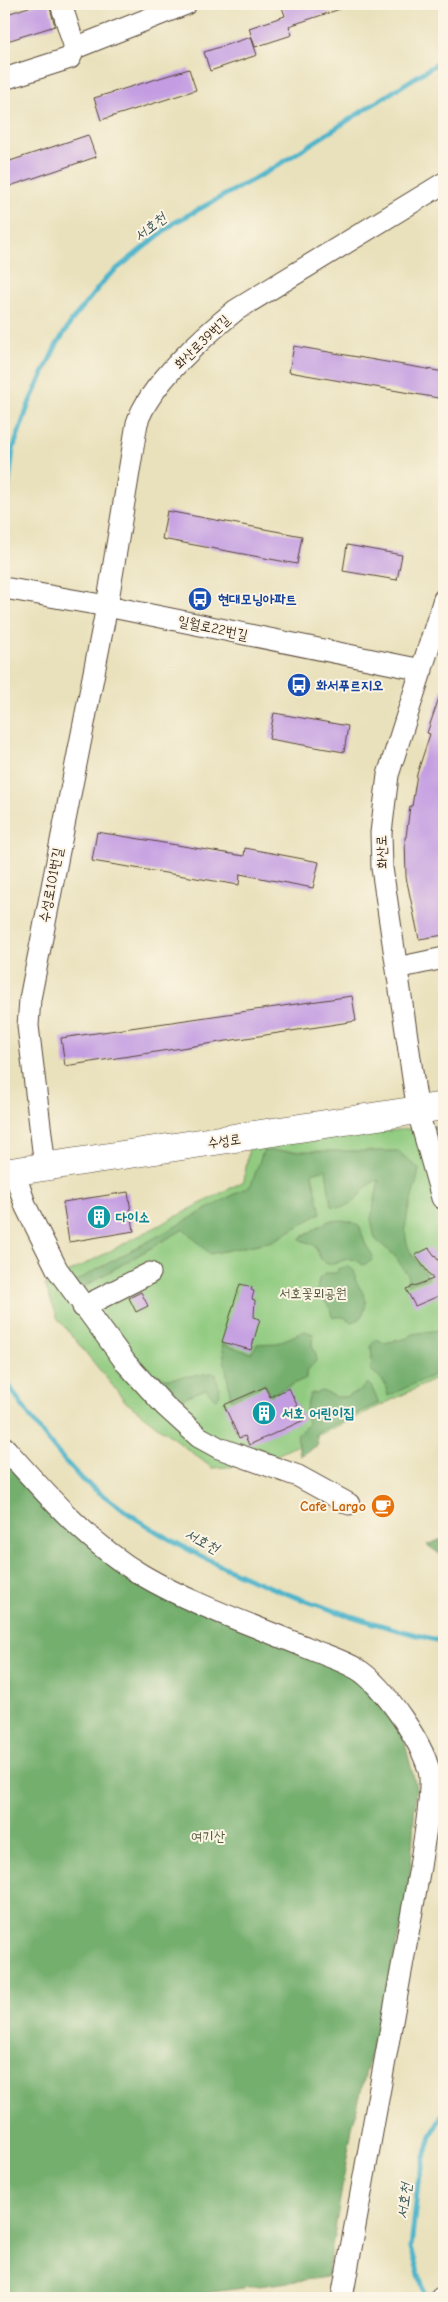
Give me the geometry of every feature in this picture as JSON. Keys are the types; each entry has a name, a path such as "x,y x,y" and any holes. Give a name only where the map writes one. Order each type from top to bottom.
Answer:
{"main road":[{"name":"수성로","path":"9,1172 418,1112 444,1106"}],"street":[{"path":"61,4 75,48"},
{"path":"4,79 70,58 75,48 186,4"},
{"name":"화산로39번길","path":"107,606 137,423 147,401 201,341 236,310 444,183"},
{"name":"일월로22번길","path":"4,588 107,606 422,670"},
{"name":"화산로","path":"444,599 438,648 422,670 388,775 381,833 382,868 418,1112 442,1198 444,1198"},
{"name":"수성로101번길","path":"45,1167 28,1026 29,1006 45,914 107,606"},
{"path":"398,968 444,958"},
{"path":"9,1172 57,1269 83,1307 136,1376 165,1406 199,1436 219,1448 298,1476 349,1504"},
{"path":"83,1307 150,1273"},
{"path":"4,1447 80,1528 143,1576 203,1604 358,1669 380,1688 411,1731 422,1754 430,1775 428,1808 420,1867 342,2298"}],"green space":[{"name":"서호꽃뫼공원","path":"444,1125 444,1375 256,1465 212,1468 126,1402 58,1319 45,1285 244,1181 249,1146"},
{"path":"263,1151 398,1151 419,1169 406,1221 407,1243 417,1263 429,1278 407,1285 408,1275 394,1255 375,1239 371,1219 379,1180 367,1187 348,1205 341,1207 331,1206 326,1169 312,1173 321,1213 273,1241 210,1254 184,1229 78,1290 74,1282 251,1185"},
{"path":"342,1220 353,1222 359,1226 365,1243 373,1257 371,1261 363,1265 350,1259 330,1264 326,1263 321,1259 314,1245 300,1238 328,1221"},
{"path":"347,1266 354,1271 355,1279 366,1302 360,1319 351,1322 344,1317 332,1317 330,1308 317,1291 319,1279 326,1273 337,1273 338,1269"},
{"path":"444,1322 444,1370 388,1396 382,1381 370,1370 372,1361 371,1344 377,1339 384,1343 408,1338 413,1334 439,1330"},
{"path":"305,1331 313,1334 312,1345 316,1354 316,1361 306,1372 306,1378 270,1395 265,1384 231,1400 222,1344 251,1353 257,1344 277,1343"},
{"path":"211,1373 216,1374 220,1394 216,1400 206,1389 183,1398 187,1412 147,1380 156,1374 168,1379"},
{"path":"367,1383 371,1386 379,1403 316,1433 318,1445 300,1456 297,1435 308,1424 305,1412 310,1394 322,1391 336,1397 345,1397 360,1391"},
{"name":"여기산","path":"4,1455 97,1553 365,1683 403,1735 416,1787 409,1896 352,2128 327,2277 167,2298 4,2298"},
{"path":"444,1538 444,1557 427,1545"}],"building":[{"path":"38,4 49,4 55,26 4,42 4,15"},
{"path":"281,4 348,4 349,6 289,26 292,35 255,47 249,28 285,16"},
{"path":"251,37 257,55 210,71 204,52"},
{"path":"189,69 196,90 101,120 94,98"},
{"path":"88,135 96,157 4,188 4,163"},
{"path":"294,346 444,372 444,399 289,372"},
{"path":"167,511 302,536 297,564 162,539"},
{"path":"347,545 402,555 397,580 343,571"},
{"path":"442,689 444,690 444,935 419,939 406,877 405,837 417,774 430,734 427,733"},
{"path":"274,713 348,726 344,752 269,739"},
{"path":"97,832 244,856 245,848 319,862 313,888 240,874 239,885 92,861"},
{"path":"352,996 356,1021 65,1066 61,1038"},
{"name":"다이소","path":"128,1192 134,1231 69,1242 63,1202"},
{"path":"429,1248 444,1268 444,1293 442,1290 439,1291 441,1295 415,1306 406,1289 433,1279 415,1255"},
{"path":"240,1284 252,1287 251,1290 254,1291 252,1299 255,1300 254,1317 260,1319 251,1350 222,1342"},
{"path":"141,1292 148,1306 136,1312 129,1298"},
{"name":"서호 어린이집","path":"265,1387 270,1397 289,1388 304,1420 249,1445 245,1436 239,1438 224,1405"}],"waterway":[{"name":"서호천","path":"4,524 13,449 30,401 56,346 73,319 107,277 174,223 272,169 444,59"},
{"name":"서호천","path":"4,1377 38,1427 77,1474 93,1488 145,1524 183,1547 266,1585 309,1602 444,1644"},
{"name":"서호천","path":"426,2298 411,2248 418,2183 431,2136 444,2110"}],"place":[{"name":"현대모닝아파트","path":"200,599"},
{"name":"화서푸르지오","path":"299,685"},
{"name":"다이소","path":"99,1217"},
{"name":"서호 어린이집","path":"264,1413"},
{"name":"Cafe Largo","path":"383,1506"}]}
